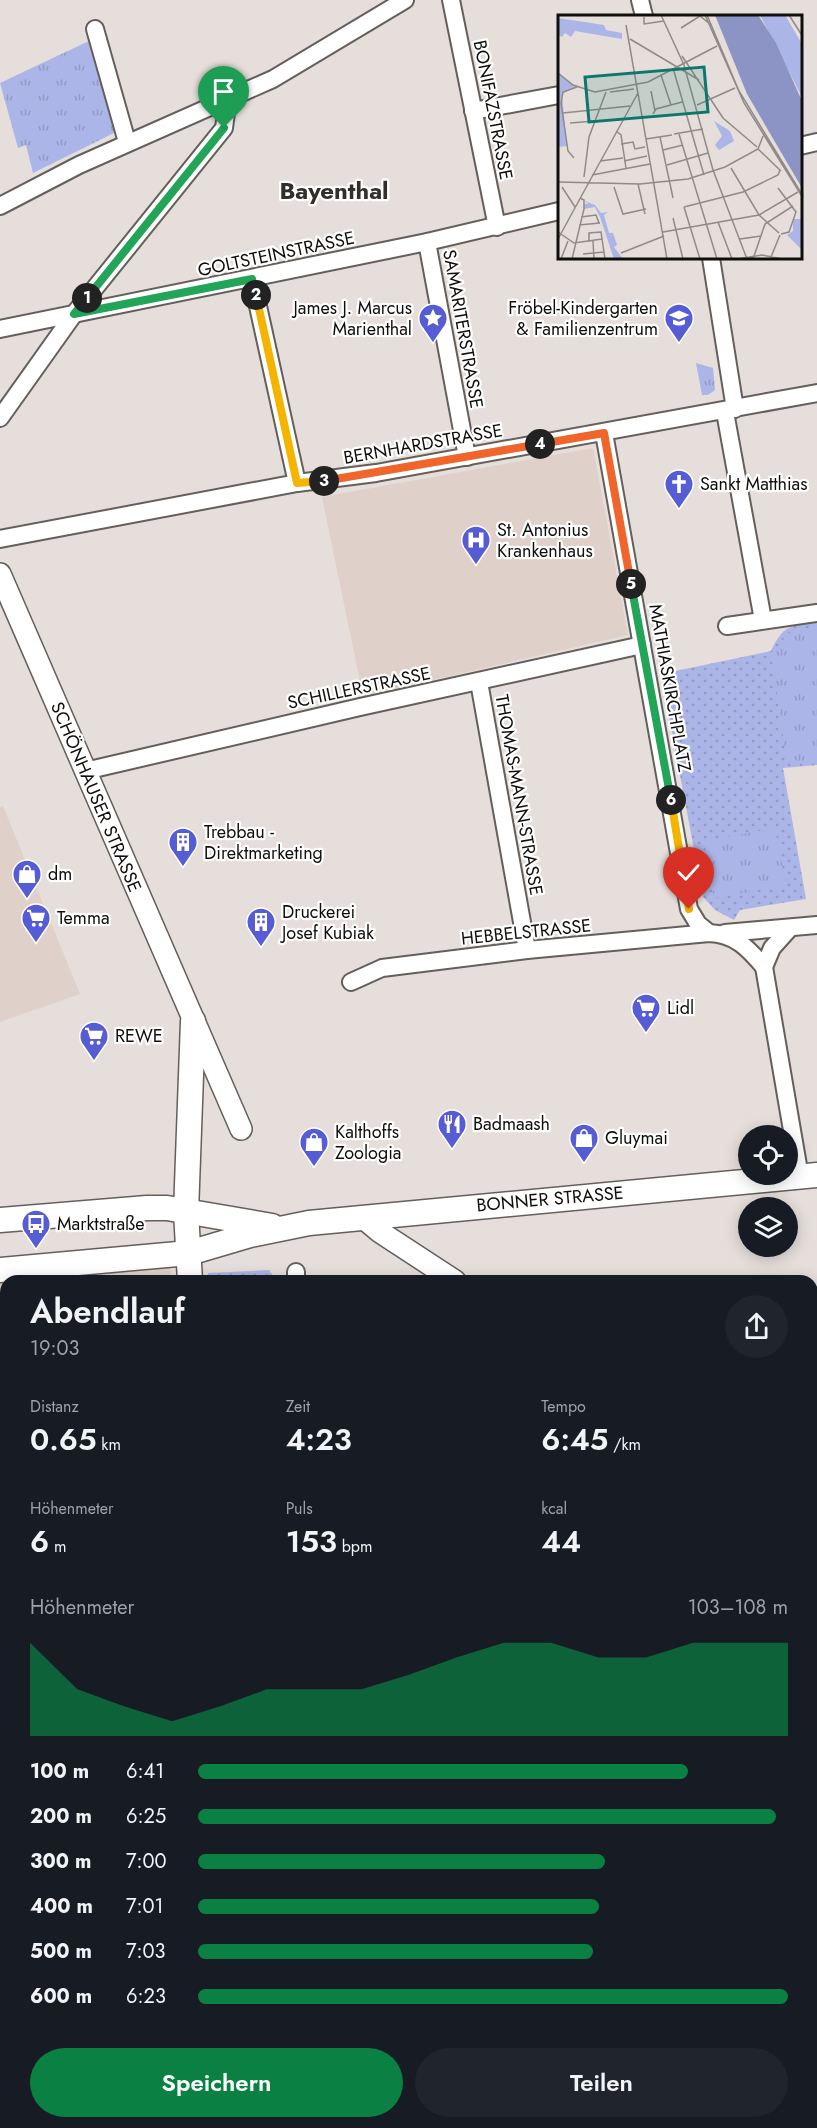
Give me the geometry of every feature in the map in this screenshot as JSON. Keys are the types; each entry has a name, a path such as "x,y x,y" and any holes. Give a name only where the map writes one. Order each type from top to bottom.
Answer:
{"main road":[{"name":"SCHÖNHAUSER STRASSE","path":"187,1220 193,1021"},
{"name":"BONNER STRASSE","path":"0,1270 189,1253 283,1228 362,1217 809,1176"},
{"name":"BONNER STRASSE","path":"0,1220 122,1208 167,1208 187,1220 283,1228"},
{"path":"187,1220 190,1275"}],"street":[{"path":"0,206 17,195 128,142 273,79 405,0"},
{"name":"BONIFAZSTRASSE","path":"451,0 496,227"},
{"path":"640,0 644,15"},
{"path":"95,29 128,142"},
{"path":"473,111 558,95"},
{"path":"0,418 74,314 224,128 228,98"},
{"path":"802,146 817,142"},
{"name":"GOLTSTEINSTRASSE","path":"0,329 428,242 558,211"},
{"name":"SAMARITERSTRASSE","path":"428,242 467,457"},
{"path":"711,260 730,411 763,620"},
{"path":"252,279 297,483"},
{"name":"BERNHARDSTRASSE","path":"0,539 297,483 376,473 730,411 817,393"},
{"name":"MATHIASKIRCHPLATZ","path":"604,433 689,909 698,924 714,933 742,942 764,967"},
{"name":"SCHÖNHAUSER STRASSE","path":"0,574 241,1129"},
{"path":"727,627 817,613"},
{"name":"SCHILLERSTRASSE","path":"85,771 642,645"},
{"name":"THOMAS-MANN-STRASSE","path":"479,682 527,950"},
{"path":"714,933 817,925"},
{"path":"790,928 772,948 764,967 809,1176"},
{"name":"HEBBELSTRASSE","path":"351,982 382,968 527,950 714,933"},
{"path":"362,1217 380,1232 446,1275"}],"shaded area":[{"name":"St. Antonius Krankenhaus","path":"593,448 628,635 363,696 322,497"},
{"path":"3,806 80,994 0,1022 0,807"},
{"path":"170,1258 171,1275 0,1275"}],"green space":[{"path":"91,40 118,131 33,173 26,145 18,148 0,83"},
{"path":"696,363 713,368 715,390 708,395 702,395"},
{"path":"817,622 817,765 783,768 806,899 740,910 734,920 715,910 703,897 661,674 771,651 788,628"},
{"path":"817,628 817,761 787,763 772,659 787,633"},
{"path":"775,828 786,885 714,898 704,841"},
{"path":"269,1270 273,1275 208,1275 208,1273"}],"place":[{"name":"James J. Marcus Marienthal","path":"433,344"},
{"name":"Fröbel-Kindergarten & Familienzentrum","path":"679,344"},
{"name":"Sankt Matthias","path":"679,510"},
{"name":"St. Antonius Krankenhaus","path":"476,566"},
{"name":"Trebbau - Direktmarketing","path":"183,868"},
{"name":"dm","path":"27,900"},
{"name":"Temma","path":"36,944"},
{"name":"Druckerei Josef Kubiak","path":"261,948"},
{"name":"Lidl","path":"646,1034"},
{"name":"REWE","path":"94,1062"},
{"name":"Badmaash","path":"452,1150"},
{"name":"Gluymai","path":"584,1164"},
{"name":"Kalthoffs Zoologia","path":"314,1168"},
{"name":"Marktstraße","path":"36,1250"}],"district":[{"name":"Bayenthal","path":"334,191"}],"route":[{"path":"224,128 74,314 252,279 297,483 376,473 604,433 689,909"}]}
